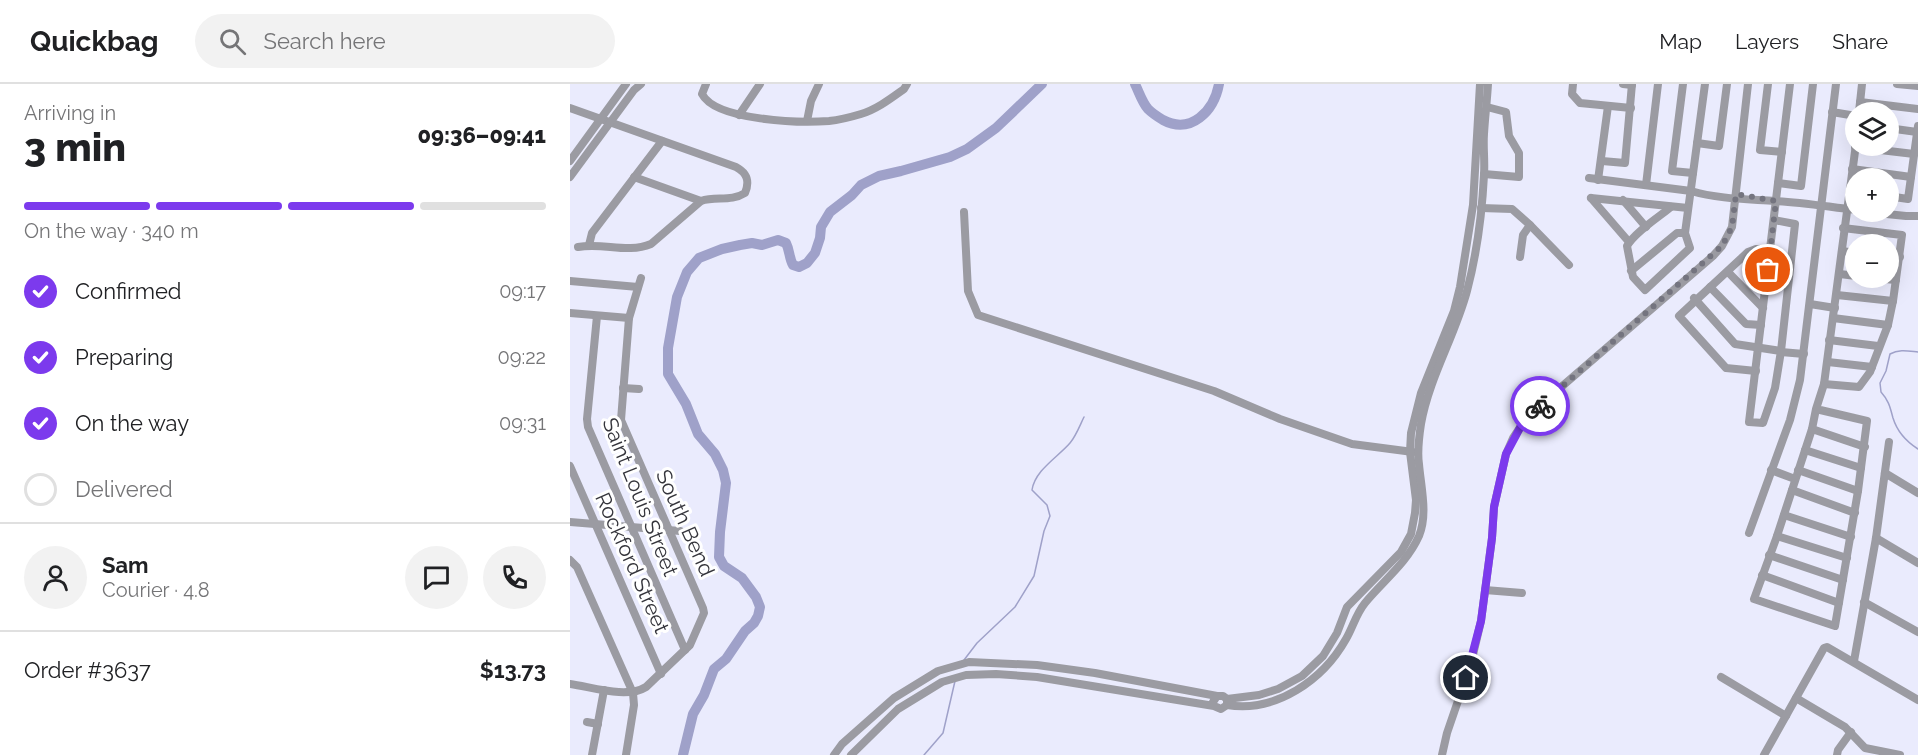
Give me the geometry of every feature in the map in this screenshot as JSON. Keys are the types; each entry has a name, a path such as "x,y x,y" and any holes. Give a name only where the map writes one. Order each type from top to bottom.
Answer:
{"street":[{"path":"570,161 626,84"},
{"path":"570,177 634,90 641,84"},
{"path":"706,84 702,94 710,104 739,115 757,119 807,121 830,121 869,111 904,89 907,84"},
{"path":"739,115 760,84"},
{"path":"807,121 811,101 819,84"},
{"path":"834,755 842,744 894,698 938,671 969,662 997,662 1060,668 1223,696 1227,702 1243,706 1261,704 1289,695 1307,684 1330,663 1347,638 1357,614 1375,590 1407,556 1423,513 1411,433 1421,393 1454,312 1460,287 1473,205 1480,84"},
{"path":"1414,452 1435,378 1468,290 1478,240 1488,84"},
{"path":"1573,84 1572,94 1580,103 1631,108"},
{"path":"1602,161 1625,163 1632,84 1623,84"},
{"path":"1646,185 1658,84"},
{"path":"1683,84 1672,171 1693,173"},
{"path":"1671,207 1627,246 1633,277 1645,290 1690,248 1685,233 1705,84"},
{"path":"1697,143 1719,146 1727,84"},
{"path":"1442,755 1447,733 1471,663 1481,621 1494,507 1506,454 1517,432 1538,408 1722,246 1732,227 1748,84"},
{"path":"1768,84 1760,150 1782,152"},
{"path":"1774,220 1795,224 1781,351 1775,388 1763,423 1749,422 1790,84"},
{"path":"1778,183 1801,186 1813,84"},
{"path":"1749,533 1790,420 1800,380 1836,84"},
{"path":"1860,102 1862,84"},
{"path":"1897,84 1918,86"},
{"path":"1598,180 1608,106"},
{"path":"1484,174 1519,177 1519,153 1509,136 1506,111 1487,107"},
{"path":"1899,107 1918,109"},
{"path":"570,108 736,167 746,175 748,187 739,197 701,201 651,244 641,248 589,245 578,247"},
{"path":"1832,112 1845,114"},
{"path":"1899,128 1918,129 1908,199 1899,198"},
{"path":"589,245 592,233 662,141"},
{"path":"1899,152 1914,154"},
{"path":"1899,175 1911,177"},
{"path":"634,177 701,201"},
{"path":"1589,178 1845,209"},
{"path":"1629,242 1592,198 1688,208"},
{"path":"1623,200 1646,227"},
{"path":"1481,208 1512,209 1569,266"},
{"path":"964,212 968,291 978,315 1214,391 1280,419 1352,444 1414,452"},
{"path":"1899,215 1918,216"},
{"path":"1816,409 1867,421 1855,513 1835,626 1754,599 1812,429 1816,409 1824,384 1845,218"},
{"path":"1520,257 1523,235 1530,225"},
{"path":"1844,228 1902,235 1899,263"},
{"path":"1631,271 1677,233 1685,233"},
{"path":"1756,370 1726,368 1679,316 1694,299 1751,250 1770,250"},
{"path":"1728,272 1763,308"},
{"path":"1839,274 1845,275"},
{"name":"South Bend","path":"633,693 646,687 685,650 702,619 703,608 623,426 621,414 629,318 641,278"},
{"path":"570,281 638,287"},
{"path":"1710,287 1746,324 1761,325"},
{"path":"1824,384 1859,387 1872,367 1878,346 1888,325 1895,288"},
{"path":"1837,295 1893,302"},
{"path":"1694,299 1735,344 1804,354"},
{"path":"1810,304 1835,308"},
{"path":"570,314 629,318"},
{"name":"Saint Louis Street","path":"597,316 588,427 685,650"},
{"path":"1833,318 1888,325"},
{"path":"1829,340 1878,346"},
{"path":"1828,362 1872,367"},
{"path":"623,388 639,389"},
{"path":"1812,429 1865,447"},
{"path":"1854,661 1876,538 1889,442"},
{"path":"1805,450 1862,468"},
{"name":"Rockford Street","path":"570,466 661,674"},
{"path":"1771,470 1795,479"},
{"path":"1798,470 1858,491"},
{"path":"1885,473 1918,493"},
{"path":"1792,490 1855,513"},
{"path":"1784,515 1851,537"},
{"path":"570,522 680,531"},
{"path":"1777,536 1847,558"},
{"path":"1876,538 1918,563"},
{"path":"1769,555 1843,580"},
{"path":"570,560 577,567 633,693 634,705 626,755"},
{"path":"1762,575 1839,603"},
{"path":"1485,590 1521,593"},
{"path":"1864,602 1918,632"},
{"path":"1764,755 1827,646 1918,700"},
{"path":"851,755 898,709 942,682 966,675 996,674 1037,677 1221,709 1227,702"},
{"path":"1721,677 1786,716"},
{"path":"570,683 633,693"},
{"path":"592,755 604,690"},
{"path":"1214,706 1216,696"},
{"path":"1796,698 1845,727 1865,748 1900,755"},
{"path":"587,722 598,723"},
{"path":"1837,755 1851,732"}],"waterway":[{"path":"683,755 693,714 704,695 714,669 726,659 745,631 754,623 760,607 756,597 742,578 724,566 719,557 726,483 723,470 715,454 698,434 686,404 668,374 668,348 677,297 687,272 699,258 722,249 752,243 762,245 778,240 786,243 793,265 799,267 807,263 815,253 821,227 830,212 861,185 879,176 950,157 967,149 996,128 1042,84"},
{"path":"1135,84 1148,109 1173,124 1183,124 1200,118 1212,103 1219,84"},
{"path":"1918,352 1900,351 1890,354 1880,383 1881,392 1889,404 1897,427 1906,440 1918,449"},
{"path":"964,660 977,643 1015,607 1034,576 1044,531 1050,516 1047,505 1032,490 1034,483 1042,470 1072,440 1084,417"},
{"path":"924,755 943,733 955,681"}],"way so far":[{"path":"1540,406 1713,256 1722,246 1732,227 1736,194 1753,195 1776,201 1768,270"}],"route":[{"path":"1466,678 1481,621 1494,507 1506,454 1521,426 1540,406"}]}
